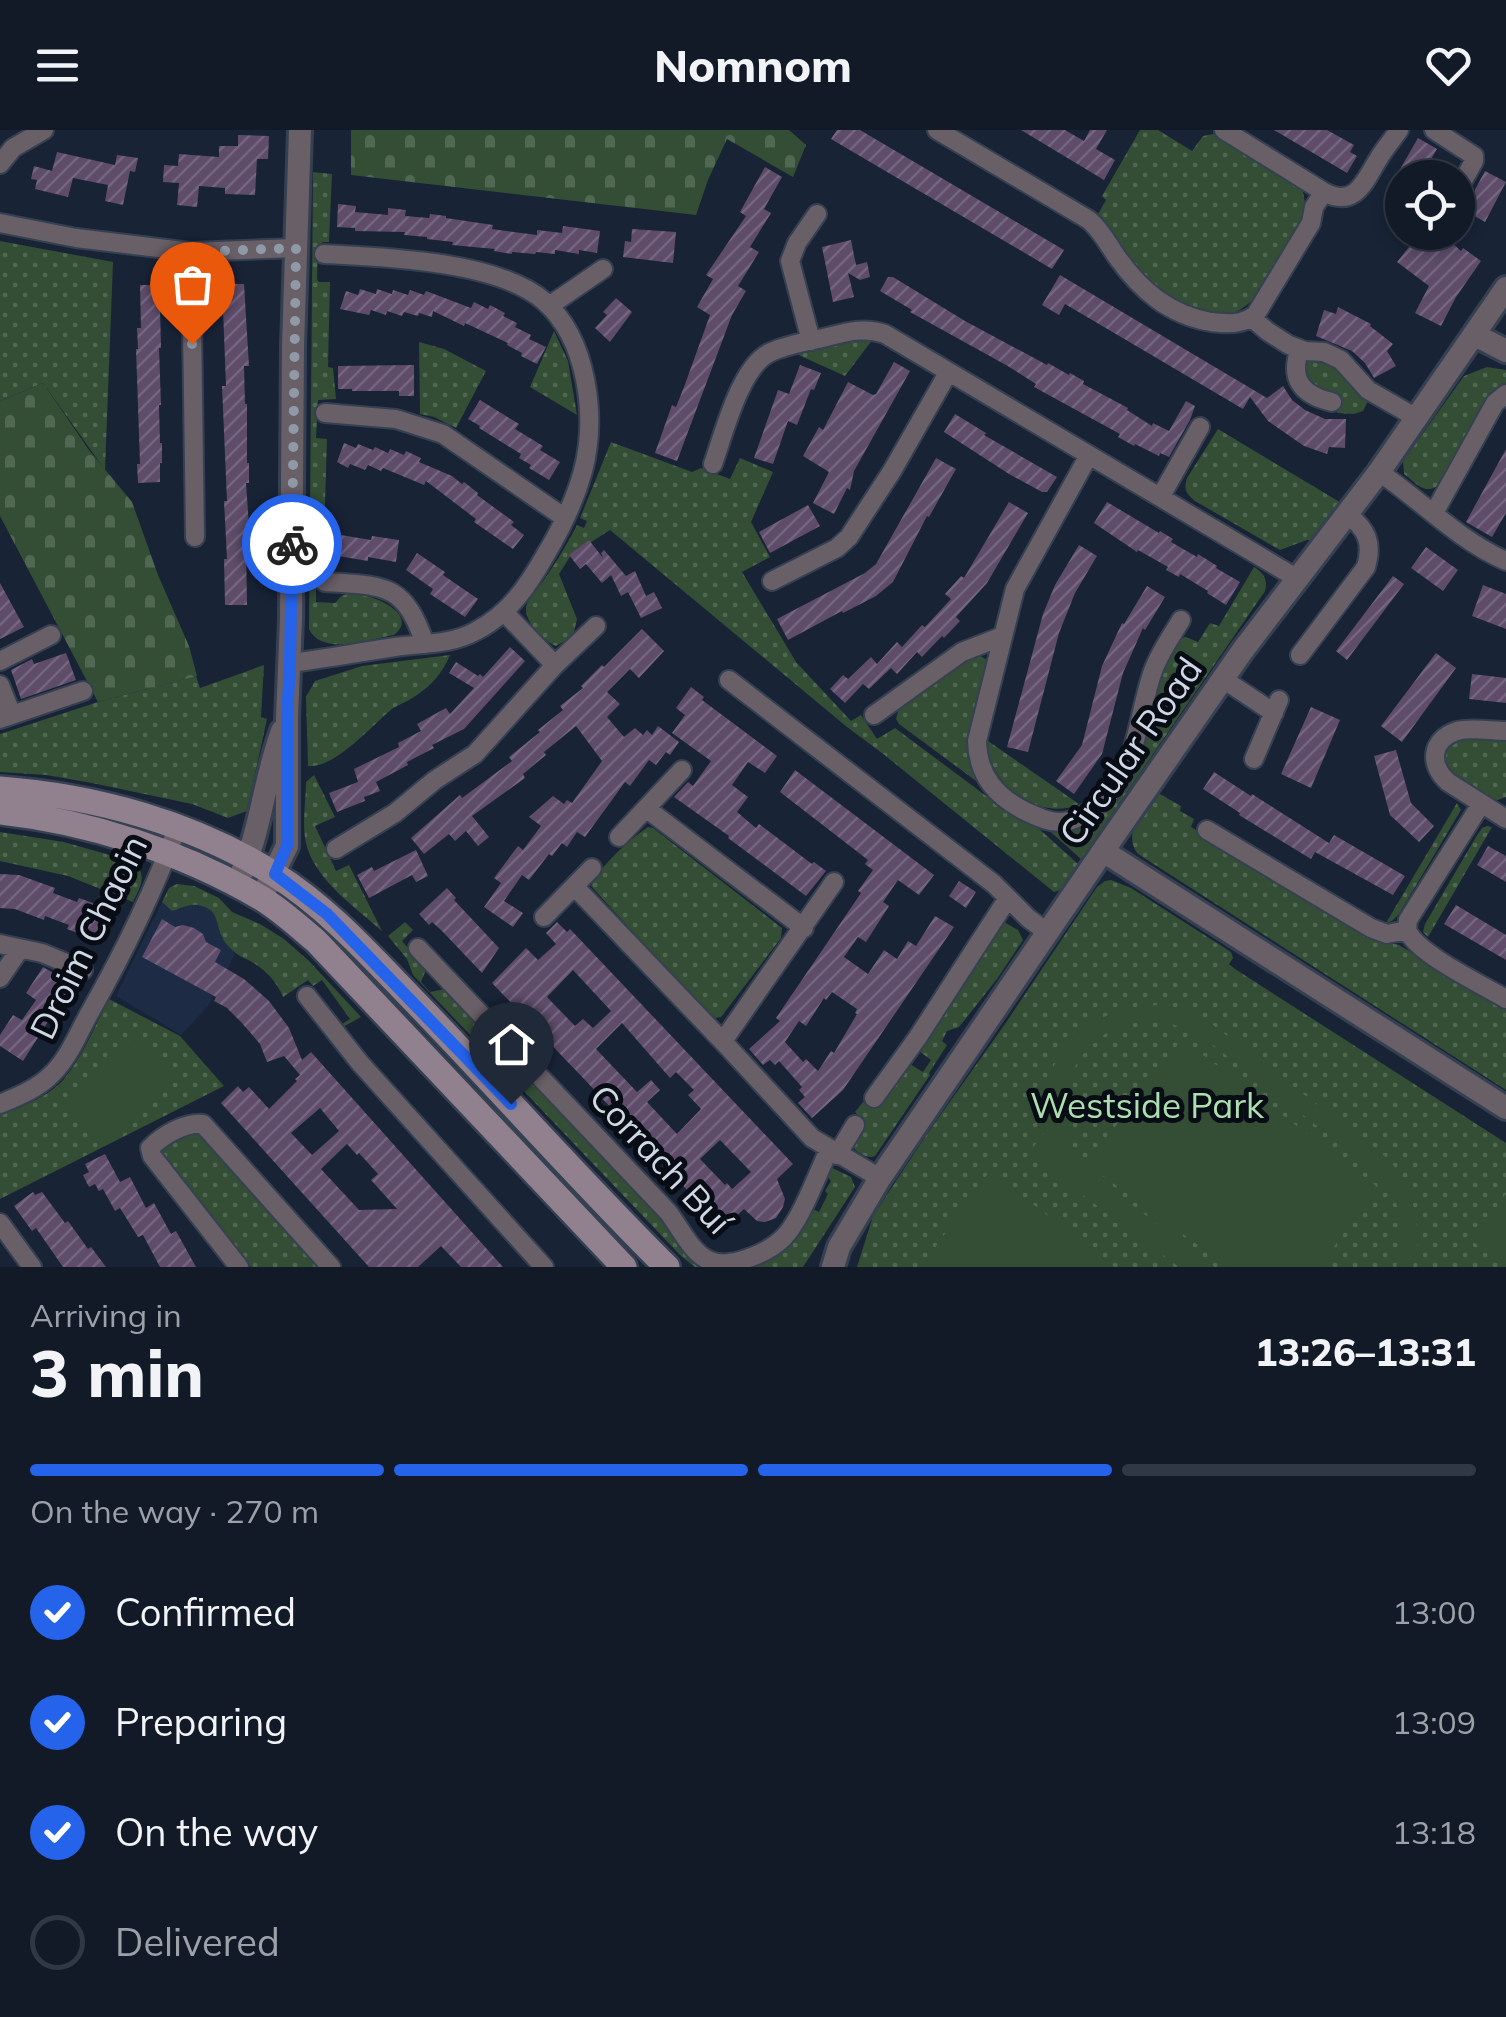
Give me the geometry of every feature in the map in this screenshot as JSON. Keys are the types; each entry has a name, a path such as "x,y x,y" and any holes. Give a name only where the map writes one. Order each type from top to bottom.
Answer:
{"main road":[{"path":"0,789 80,800 178,826 275,874 327,914 379,966 667,1267"},
{"path":"0,812 78,825 168,854 261,898 316,940 624,1267"}],"street":[{"path":"0,164 13,148 44,130"},
{"path":"261,898 287,846 300,130"},
{"path":"937,130 1092,223 1135,280 1170,309 1216,322 1237,323 1252,318 1324,192"},
{"path":"1227,131 1332,197 1341,198 1358,190 1399,130"},
{"path":"1434,130 1474,156 1474,160"},
{"path":"811,341 790,261 817,214"},
{"path":"0,223 76,238 191,252 296,248"},
{"path":"191,252 194,537"},
{"path":"290,663 453,641 505,613 532,578 565,518 586,459 588,404 579,360 568,334 542,299 512,283 454,267 391,257 324,254"},
{"path":"548,306 603,269"},
{"name":"Circular Road","path":"817,1267 836,1257 880,1178 1103,851 1223,679 1379,472 1506,288"},
{"path":"1252,318 1300,349 1324,352 1341,360 1368,390 1416,417"},
{"path":"713,464 745,377 768,354 853,331 876,331 1298,579"},
{"path":"1475,335 1506,351"},
{"path":"1300,349 1294,368 1302,386 1332,402"},
{"path":"772,581 837,548 849,537 948,373"},
{"path":"1434,512 1485,420 1506,394"},
{"path":"325,413 386,418 443,434 565,518"},
{"path":"1161,496 1200,427"},
{"path":"1089,456 1014,589 978,733 980,765 993,788 1008,802 1044,820 1064,822 1090,810 1121,778 1150,677 1180,620"},
{"path":"1379,472 1453,530 1506,561"},
{"path":"1300,655 1366,567 1367,536 1358,522 1346,514"},
{"path":"324,582 373,585 392,592 413,612 425,644"},
{"path":"505,613 554,665"},
{"path":"336,849 395,813 475,754 554,665 596,626"},
{"path":"0,661 51,634"},
{"path":"874,715 962,652 1003,636"},
{"path":"1223,679 1277,707 1254,758"},
{"path":"728,680 964,860 1048,933"},
{"path":"0,684 6,717 82,691"},
{"path":"236,885 249,859 270,763 287,718"},
{"path":"1506,731 1462,730 1443,740 1435,754 1440,774 1506,818"},
{"path":"619,837 682,770"},
{"path":"1481,804 1408,920 1407,930 1426,952 1506,999"},
{"path":"648,810 804,928"},
{"name":"Droim Chaoin","path":"0,1104 46,1080 64,1060 112,972 178,826"},
{"path":"1206,830 1370,928 1387,934 1407,930"},
{"path":"1103,851 1506,1108"},
{"path":"544,917 592,868"},
{"path":"723,1041 834,882"},
{"path":"575,887 812,1138 880,1178"},
{"path":"874,1098 1008,898"},
{"path":"0,944 42,953 83,970"},
{"name":"Corrach Buí","path":"418,948 435,977 668,1212 707,1260 725,1264 739,1261 782,1240 833,1152 855,1125"},
{"path":"0,978 20,949"},
{"path":"307,996 360,1063 544,1267"},
{"path":"240,1267 152,1156 150,1148 160,1139 194,1123 203,1124 332,1267"},
{"path":"0,1223 32,1267"}],"shaded area":[{"path":"162,902 172,911 198,904 208,908 235,954 209,1005 181,1035 116,996"}],"green space":[{"path":"351,130 789,130 806,145 793,177 727,139 696,215 351,175"},
{"path":"1140,130 1158,130 1192,151 1203,136 1214,134 1302,187 1306,208 1303,222 1253,300 1240,310 1225,314 1204,312 1161,293 1138,273 1097,216 1106,200 1102,196"},
{"path":"313,172 332,174 329,242 318,246 317,279 330,282 328,367 333,368 336,399 318,400 316,438 327,439 323,568 316,568 316,602 335,603 348,594 367,596 389,605 401,619 401,627 394,635 347,644 324,642 309,629"},
{"path":"0,241 113,262 105,470 43,383 0,401"},
{"path":"554,331 568,361 577,415 530,387"},
{"path":"862,336 873,339 845,376 792,352"},
{"path":"419,342 444,349 486,371 456,428 420,414"},
{"path":"1304,361 1338,369 1368,401 1363,411 1337,413 1338,396 1318,388 1302,371"},
{"path":"1487,367 1506,370 1506,384 1478,415 1441,483 1431,489 1422,488 1404,474 1403,461 1464,376"},
{"path":"43,383 89,450 132,502 189,646 197,676 98,702 0,516 0,401"},
{"path":"1218,429 1343,504 1316,541 1307,540 1280,550 1190,496 1187,478"},
{"path":"611,442 692,472 701,468 730,479 740,458 773,472 751,522 770,557 742,572 796,662 851,721 861,715 877,739 895,728 997,804 1036,826 1078,864 1060,890 1054,892 847,727 610,530 571,555 559,574 577,619 573,636 556,646 541,636 529,620 527,603 577,525 584,528 587,521 580,518"},
{"path":"1254,567 1264,577 1265,591 1081,859 1044,826 1100,811 1170,650 1180,638 1198,642 1210,623 1219,626"},
{"path":"976,653 989,666 974,725 995,795 896,719 897,705"},
{"path":"450,655 440,674 426,688 392,709 341,754 308,766 306,697 315,681 362,666"},
{"path":"264,665 261,717 267,719 247,811 228,818 192,804 92,783 0,772 0,734 196,676 200,688"},
{"path":"1506,737 1506,797 1498,800 1487,796 1446,770 1443,757 1453,739"},
{"path":"988,741 1079,804 1048,808 1018,795 996,771 989,757"},
{"path":"314,775 335,817 315,826 336,871 349,865 382,931 338,893 312,860 304,823 306,782"},
{"path":"1158,793 1194,819 1191,827 1374,939 1399,945 1506,1010 1506,1090 1138,854 1133,846 1133,830"},
{"path":"1457,803 1461,810 1399,914 1386,923"},
{"path":"1487,826 1492,827 1428,937 1423,932 1425,924 1476,837"},
{"path":"648,827 782,928 781,938 721,1017 709,1016 591,886 616,854"},
{"path":"0,832 64,842 134,862 142,877 133,902 68,876 0,861"},
{"name":"Westside Park","path":"1111,880 1131,888 1231,952 1229,964 1235,969 1506,1143 1506,1267 857,1267 873,1216 1097,887"},
{"path":"177,884 194,886 219,898 232,912 284,939 361,1017 341,1028 350,1019 322,980 313,986 308,980 283,997 266,973 226,944 211,911 194,905 172,911 162,902 169,888"},
{"path":"405,922 413,930 402,941 426,970 421,982 430,992 445,989 648,1202 703,1267 695,1267 681,1256 413,975 407,959 388,936"},
{"path":"1004,922 1018,930 1023,940 959,1027 947,1031 942,1041 947,1045 930,1075 875,1156 859,1153 852,1146 864,1122 855,1112 863,1102 875,1107 908,1063 923,1072 931,1060 919,1047"},
{"path":"109,999 180,1036 224,1086 0,1199 0,1115 36,1099 61,1082 79,1057"},
{"path":"1158,1005 1209,1022 1387,1158 1404,1182 1414,1210 1417,1238 1413,1267 1396,1267 1400,1219 1394,1197 1380,1175 1199,1034 1175,1025 1132,1023 1096,1041 1082,1056 1066,1091 1067,1131 1079,1159 1093,1175 1214,1267 1179,1267 1028,1154 1045,1132 1044,1105 1049,1081 1057,1059 1070,1041 1108,1015"},
{"path":"139,1038 175,1080 99,1145 63,1103"},
{"path":"1182,1039 1376,1186 1320,1267 1228,1267 1087,1164"},
{"path":"191,1132 202,1136 320,1267 251,1267 160,1150"},
{"path":"830,1167 851,1177 855,1187 803,1267 741,1267 809,1207 819,1212 828,1194 825,1191 831,1181 825,1174"},
{"path":"990,1171 1114,1267 921,1267"},
{"path":"1506,1194 1506,1259 1503,1263 1472,1241"}],"building":[{"path":"837,130 860,130 1064,250 1052,269 831,139"},
{"path":"1021,130 1065,130 1084,141 1090,130 1107,130 1096,149 1115,160 1104,180"},
{"path":"1274,130 1327,130 1354,145 1350,152 1357,156 1347,173"},
{"path":"238,135 269,136 268,159 257,159 255,195 225,194 225,188 199,186 197,207 177,205 179,183 163,182 164,165 178,166 179,154 219,157 219,146 238,146"},
{"path":"1418,138 1437,149 1431,160 1405,160"},
{"path":"57,152 115,165 117,155 138,158 135,172 130,171 123,205 105,201 108,185 73,178 68,197 35,189 37,180 31,179 34,166 52,171"},
{"path":"765,167 782,177 764,209 771,213 750,247 759,252 738,286 746,291 732,315 677,461 655,453 710,315 697,307 713,279 706,275 746,216 740,212"},
{"path":"1485,171 1506,182 1485,222 1475,216 1475,190"},
{"path":"338,204 356,206 355,212 388,215 388,208 406,210 405,216 446,216 493,225 492,229 537,235 537,230 562,233 563,226 600,231 597,253 555,250 555,254 512,254 452,245 453,242 404,235 405,232 355,231 337,227"},
{"path":"632,229 676,232 673,263 623,257 625,241 631,242"},
{"path":"851,240 856,265 867,262 870,277 860,280 848,273 854,297 833,302 822,247"},
{"path":"1407,250 1466,250 1481,261 1441,326 1415,313 1429,286 1397,262"},
{"path":"1060,275 1267,398 1283,386 1305,410 1325,419 1346,419 1345,448 1329,447 1327,454 1304,446 1268,421 1250,397 1243,409 1065,304 1059,315 1042,305"},
{"path":"888,277 1047,365 1070,373 1152,426 1153,423 1169,431 1186,401 1195,406 1190,420 1169,457 1134,446 1118,437 1120,434 1034,387 1036,384 1006,365 910,312 880,291"},
{"path":"222,284 244,284 249,366 244,366 250,540 246,540 247,605 225,605 227,501 222,386 226,386"},
{"path":"140,285 162,285 160,482 138,483 136,349 137,328 141,328"},
{"path":"360,289 376,294 377,289 392,294 393,290 408,295 410,290 424,295 426,291 471,308 474,302 488,309 490,305 531,335 529,339 546,347 537,364 508,343 433,311 432,317 387,311 386,315 371,310 369,315 340,309 346,291 358,295"},
{"path":"616,298 632,312 610,342 595,328"},
{"path":"1338,307 1371,324 1393,344 1387,351 1396,366 1374,378 1352,351 1316,336 1324,310 1336,314"},
{"path":"894,362 910,371 834,514 813,503 829,472 803,456 819,427 823,430 848,382 876,394"},
{"path":"414,365 414,396 399,396 399,391 338,389 338,366"},
{"path":"800,365 821,373 797,425 788,421 773,464 754,458 778,390 789,394"},
{"path":"480,400 519,424 515,429 560,462 549,480 529,468 531,465 519,458 521,454 468,419"},
{"path":"955,414 1057,477 1047,492 1009,474 944,432"},
{"path":"344,443 388,453 390,449 404,455 406,451 421,458 419,462 464,482 514,522 511,525 524,535 513,549 426,481 424,485 368,465 365,470 350,464 348,468 337,462"},
{"path":"1506,449 1506,513 1492,537 1466,522"},
{"path":"936,458 956,469 893,582 876,596 788,640 777,619 876,564"},
{"path":"1009,502 1028,513 987,583 956,617 960,621 922,657 917,652 897,674 891,668 869,689 863,684 845,703 830,689 843,675 848,679 871,657 877,664 897,642 902,647 922,625 925,627 951,599 945,594 961,576 964,578"},
{"path":"1107,502 1240,582 1226,605 1094,523"},
{"path":"808,505 820,526 770,553 759,532"},
{"path":"341,535 399,540 396,562 338,556"},
{"path":"589,540 603,558 604,550 626,576 635,571 646,596 654,592 662,608 641,618 628,592 621,596 611,575 602,583 586,564 580,569 569,555"},
{"path":"1079,545 1097,556 1075,593 1059,633 1028,752 1007,747 1043,614"},
{"path":"1426,547 1458,570 1443,591 1411,568"},
{"path":"417,553 478,599 465,617 430,594 433,589 406,570"},
{"path":"1393,576 1404,584 1347,660 1336,651"},
{"path":"0,583 24,627 0,639"},
{"path":"1483,585 1506,594 1506,629 1472,616"},
{"path":"1147,586 1165,597 1143,628 1123,673 1102,754 1074,794 1056,781 1082,745 1102,666 1122,623"},
{"path":"642,629 664,651 639,678 630,669 607,692 620,704 607,717 624,737 635,728 643,735 647,730 652,735 658,726 679,742 656,765 649,760 630,786 625,782 585,837 577,832 567,847 562,843 552,856 549,854 529,880 522,875 504,901 523,913 513,927 484,907 501,883 494,878 518,846 523,850 541,826 529,817 553,796 564,804 567,800 572,803 602,761 576,726 544,752 546,755 523,774 525,778 472,816 489,837 478,846 466,831 455,841 449,834 424,854 411,838 460,795 462,798 512,761 509,757 563,710 560,706"},
{"path":"510,647 525,661 464,729 376,782 380,791 364,797 365,801 337,812 329,793 358,782 354,769 399,747 398,743 421,731 417,724 446,708 450,714 474,688 449,673 456,662 483,677"},
{"path":"66,653 76,680 21,699 11,670 32,659 34,664"},
{"path":"1436,653 1456,668 1402,742 1381,726"},
{"path":"1472,674 1506,678 1506,703 1469,699"},
{"path":"691,687 704,697 702,700 777,756 765,773 748,762 732,785 748,797 737,812 826,871 806,896 674,797 688,782 693,786 711,761 672,733 685,715 676,708"},
{"path":"1311,707 1340,720 1311,788 1281,774"},
{"path":"1396,750 1411,803 1434,826 1419,842 1390,815 1374,756"},
{"path":"795,770 934,875 919,895 898,880 883,902 889,906 866,942 858,937 844,957 868,974 884,950 897,959 908,941 916,946 935,916 954,927 843,1090 812,1118 798,1103 805,1097 799,1090 802,1087 779,1061 775,1065 770,1060 763,1065 749,1049 780,1021 776,1018 873,870 865,864 868,860 780,792","holes":["832,992 857,1009 834,1053 831,1051 818,1071 806,1059 803,1062 785,1042 799,1021 806,1026"]},
{"path":"1214,772 1329,843 1334,835 1405,876 1393,895 1315,852 1311,859 1203,789"},
{"path":"1488,846 1506,856 1506,882 1477,865"},
{"path":"416,850 428,876 416,882 412,875 369,898 357,875"},
{"path":"0,874 19,875 55,888 53,893 77,902 79,898 115,911 103,943 45,916 44,920 0,908"},
{"path":"959,881 976,892 966,908 949,896"},
{"path":"447,888 499,948 482,973 442,931 419,914"},
{"path":"1456,905 1506,935 1506,960 1444,924"},
{"path":"162,919 175,927 183,925 203,934 206,942 221,950 215,962 244,979 269,1001 289,1028 302,1060 311,1052 503,1267 461,1267 441,1246 418,1267 369,1267 221,1103 238,1086 243,1092 249,1087 269,1109 300,1075 284,1056 267,1062 260,1044 227,1008 214,1001 216,997 142,957","holes":["320,1108 339,1131 312,1155 291,1133","347,1144 378,1174 371,1180 397,1209 359,1210 321,1169"]},
{"path":"557,922 567,932 570,929 793,1164 777,1179 785,1199 776,1218 757,1221 744,1209 720,1231 710,1221 713,1218 492,983 526,948 538,960 556,944 546,933","holes":["573,970 611,1011 593,1028 583,1019 575,1026 547,997","622,1023 670,1078 676,1072 694,1090 688,1095 701,1109 677,1134 647,1102 660,1090 651,1080 637,1092 596,1049","720,1140 751,1172 732,1189 700,1159"]},
{"path":"43,967 72,984 23,1061 0,1046 0,1035 13,1015 22,1020 36,1000 26,993"},
{"path":"105,1154 120,1182 130,1177 146,1208 154,1203 171,1234 176,1231 196,1267 160,1267 143,1235 138,1237 120,1208 115,1211 103,1189 99,1191 95,1184 89,1187 83,1175 89,1172 85,1164"},
{"path":"33,1192 42,1192 106,1267 63,1267 36,1228 32,1231 14,1206"}],"way so far":[{"path":"192,344 191,252 296,248 292,544"}],"route":[{"path":"292,544 287,846 275,874 327,914 511,1104"}]}
